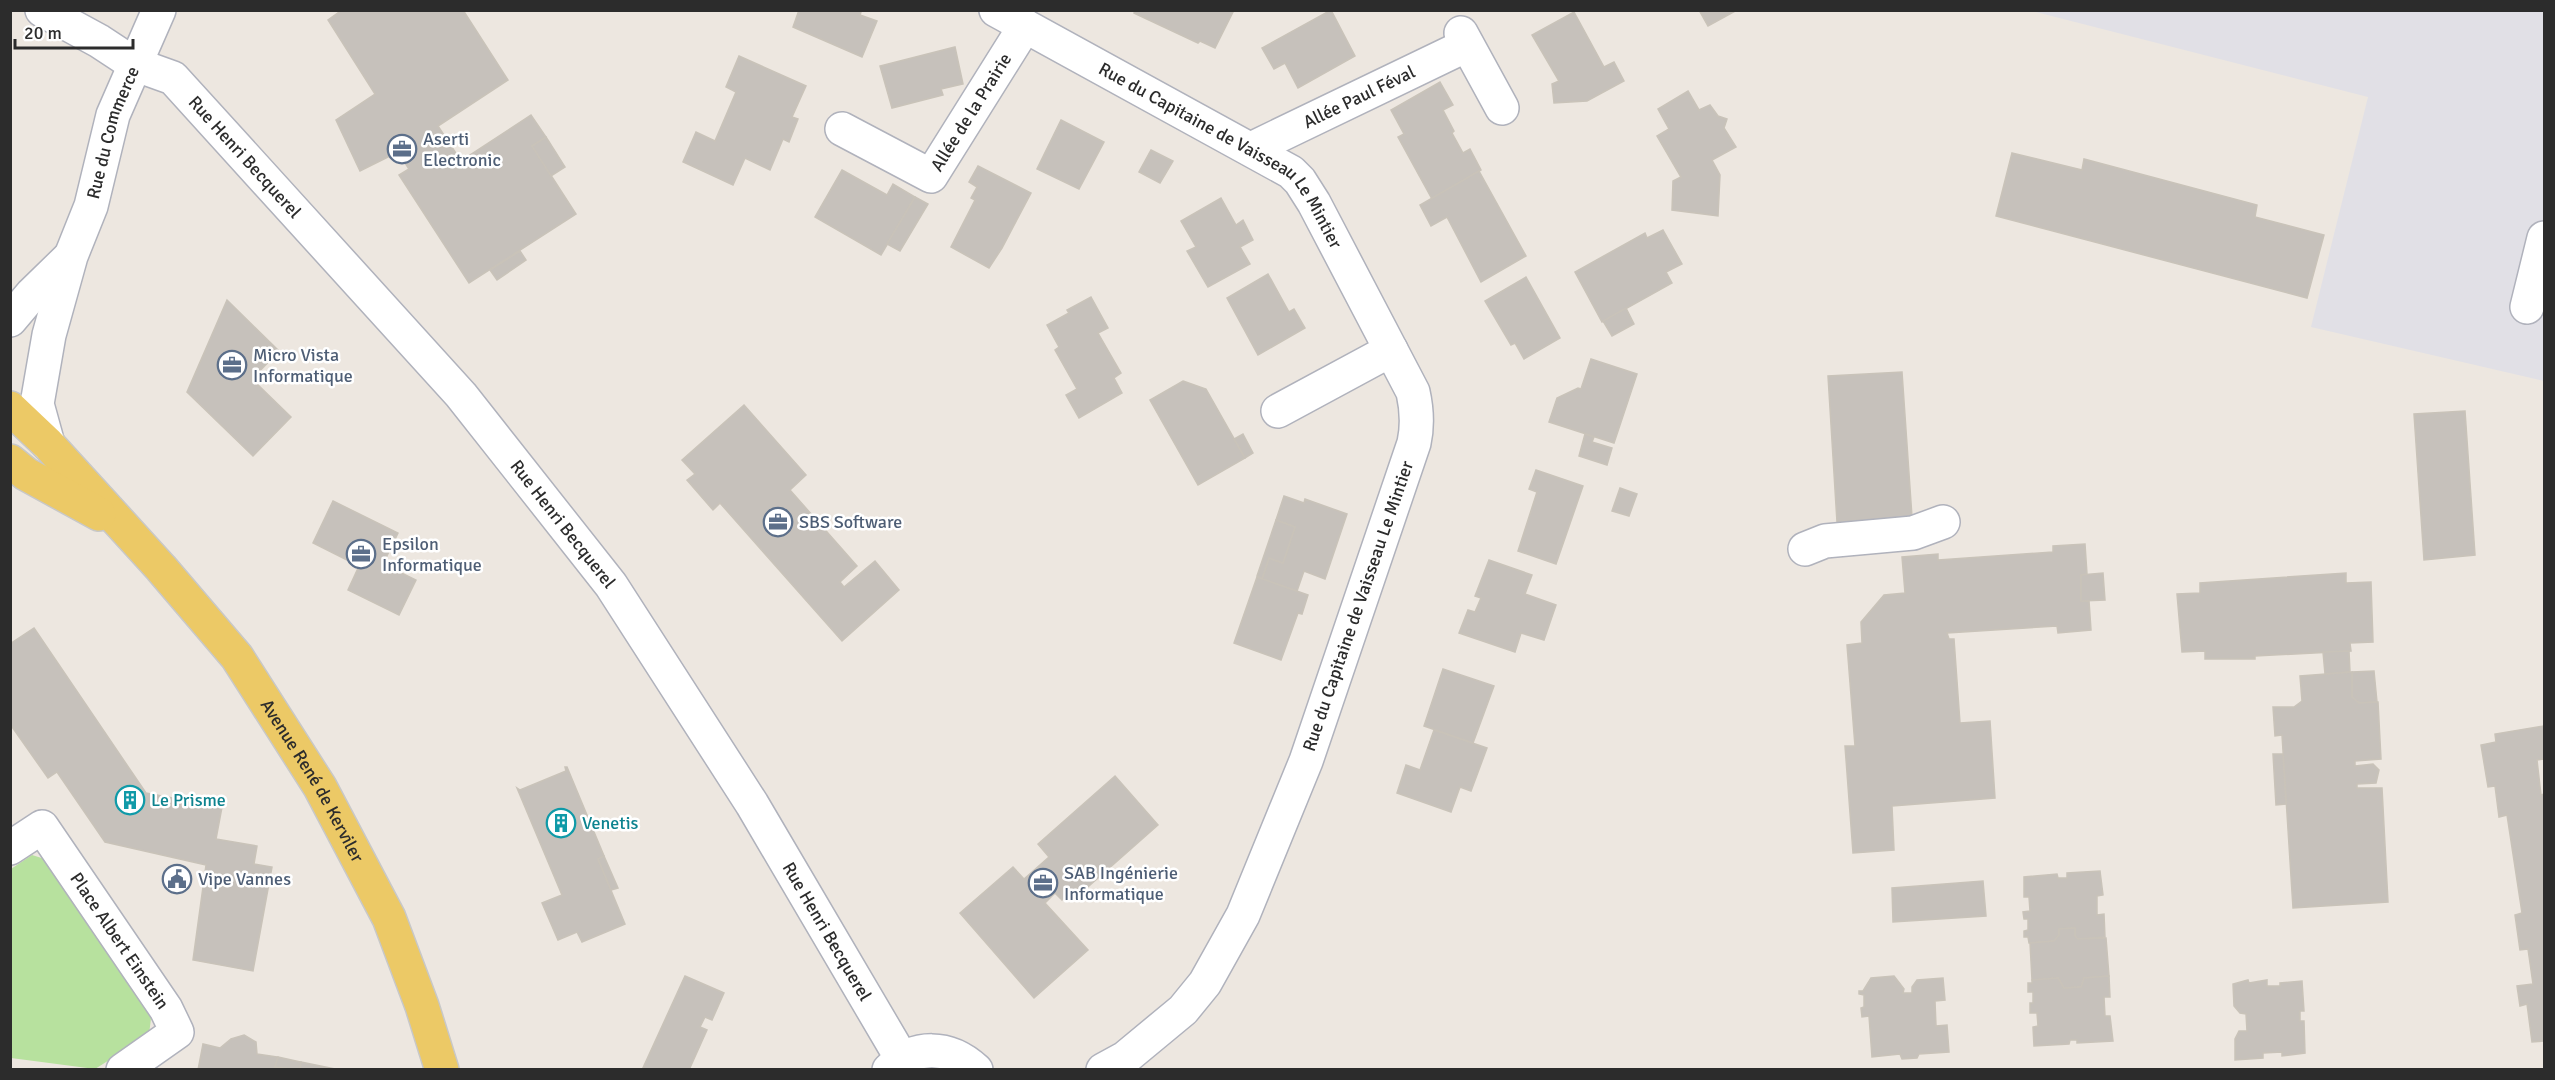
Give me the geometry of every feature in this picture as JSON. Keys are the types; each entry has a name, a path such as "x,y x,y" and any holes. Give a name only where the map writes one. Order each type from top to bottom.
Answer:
{"main road":[{"name":"Avenue René de Kerviler","path":"10,408 48,444 161,568 237,657 320,787 389,918 422,1006 442,1070"},
{"name":"Avenue René de Kerviler","path":"16,470 121,526"}],"street":[{"name":"Rue Henri Becquerel","path":"42,10 134,63 173,78 461,395 611,585 752,804 895,1064"},
{"name":"Rue du Commerce","path":"48,444 37,404 49,335 71,256 91,206 113,115 159,10"},
{"name":"Rue du Capitaine de Vaisseau Le Mintier","path":"996,10 1251,149 1290,172 1300,181 1314,203 1413,392 1418,426 1306,761 1244,915 1205,983 1183,1010 1125,1058 1103,1070"},
{"name":"Allée de la Prairie","path":"842,129 931,176 1025,26"},
{"name":"Allée Paul Féval","path":"1251,149 1464,39 1502,108"},
{"path":"2527,307 2544,238"},
{"name":"Rue du Commerce","path":"10,320 32,294 71,256"},
{"path":"1278,411 1391,350"},
{"path":"1805,549 1825,541 1913,533 1943,522"},
{"name":"Place Albert Einstein","path":"10,848 42,826 166,1009 177,1032 123,1070"},
{"path":"895,1064 917,1052 933,1049 950,1052 965,1059 976,1070"}],"shaded area":[{"path":"2032,11 2544,11 2544,381 2311,327 2368,97"}],"green space":[{"path":"32,855 67,866 154,993 149,1035 95,1069 11,1058 11,869"}],"building":[{"name":"Aserti Electronic","path":"342,10 463,10 508,80 438,126 461,161 531,115 546,137 532,146 576,214 469,283 399,175 409,169 398,152 360,171 336,120 375,94 328,20"},
{"path":"799,10 859,10 860,15 877,21 862,57 793,27"},
{"path":"1135,10 1234,10 1215,48 1200,41 1198,43 1134,13"},
{"path":"1331,10 1355,56 1298,88 1285,63 1274,69 1262,48"},
{"path":"1699,10 1737,10 1708,26"},
{"path":"1574,12 1604,67 1614,62 1624,81 1587,101 1554,103 1552,84 1559,81 1532,35"},
{"path":"955,47 963,84 941,89 943,95 892,108 880,66"},
{"path":"739,56 806,86 792,117 798,119 789,142 783,139 770,170 745,158 733,185 683,162 696,132 715,141 736,92 726,87"},
{"path":"1440,82 1453,105 1443,110 1454,131 1452,133 1463,153 1470,149 1481,170 1432,199 1398,137 1404,134 1391,110"},
{"path":"1688,91 1699,110 1710,105 1718,116 1727,119 1724,128 1736,147 1712,160 1720,175 1718,216 1672,210 1673,181 1681,177 1657,136 1669,129 1658,109"},
{"path":"1061,120 1104,142 1079,189 1037,169"},
{"path":"546,137 565,167 551,176 532,146"},
{"path":"1151,150 1173,161 1160,183 1139,172"},
{"path":"2012,153 2082,170 2084,159 2257,205 2255,217 2324,235 2307,298 1996,216"},
{"path":"978,166 1031,193 989,268 951,247 975,200 971,198 977,187 969,182"},
{"path":"842,170 887,195 893,184 915,197 881,255 815,217"},
{"path":"1479,171 1526,256 1481,282 1447,217 1431,226 1420,205"},
{"path":"915,197 928,204 900,251 887,244"},
{"path":"1221,198 1236,225 1243,220 1253,240 1240,247 1250,264 1208,287 1187,251 1196,247 1181,221"},
{"path":"1663,230 1682,264 1666,272 1672,283 1602,322 1575,272 1645,233 1647,238"},
{"path":"520,251 526,260 497,280 490,270"},
{"path":"1268,274 1289,312 1294,309 1305,328 1258,355 1227,298"},
{"path":"1526,277 1560,338 1524,359 1515,343 1511,345 1485,301"},
{"path":"1091,297 1108,328 1098,333 1121,373 1114,378 1122,393 1079,418 1066,395 1077,389 1055,350 1059,347 1047,325 1069,313 1067,310"},
{"name":"Micro Vista Informatique","path":"227,300 279,351 252,379 291,417 253,456 187,392"},
{"path":"1626,308 1634,324 1612,336 1603,321"},
{"path":"1591,359 1637,374 1614,443 1549,422 1557,398 1578,388 1581,389"},
{"path":"1902,372 1912,517 1837,522 1828,376"},
{"path":"1183,381 1206,389 1245,458 1198,485 1150,400"},
{"name":"SBS Software","path":"744,405 806,475 790,490 857,566 840,582 844,587 875,561 899,590 842,641 720,503 713,510 687,480 695,474 682,460"},
{"path":"2465,411 2475,555 2424,560 2414,414"},
{"path":"1243,434 1253,453 1245,458 1234,439"},
{"path":"1585,434 1594,437 1592,442 1612,448 1607,465 1579,456"},
{"path":"1536,470 1583,486 1556,564 1518,551 1537,492 1529,489"},
{"path":"1620,488 1637,494 1629,516 1612,511"},
{"path":"1284,496 1304,503 1305,499 1347,514 1325,579 1304,571 1297,591 1262,579 1269,558 1283,563 1295,527 1276,520"},
{"name":"Epsilon Informatique","path":"333,501 398,533 383,564 416,580 399,615 348,590 359,566 313,543"},
{"path":"1276,520 1295,527 1283,563 1269,558 1262,579 1257,576"},
{"path":"2085,544 2087,574 2081,575 2081,601 2089,601 2091,630 2058,633 2057,626 1947,633 1949,639 1954,639 1960,723 1990,721 1995,798 1892,806 1894,850 1853,853 1845,746 1855,746 1847,645 1862,643 1861,622 1884,595 1905,593 1902,557 1938,554 1938,560 2053,552 2053,546"},
{"path":"1489,560 1532,575 1525,594 1556,605 1544,640 1521,633 1515,652 1459,633 1468,610 1475,612 1481,598 1475,596"},
{"path":"2103,573 2105,600 2081,601 2081,575"},
{"path":"2346,573 2346,583 2371,582 2373,642 2350,643 2351,651 2255,656 2255,659 2205,659 2205,651 2182,652 2177,594 2200,593 2200,583"},
{"path":"1257,577 1308,595 1302,614 1298,613 1281,660 1234,643"},
{"name":"Le Prisme","path":"34,628 146,793 222,807 216,839 257,846 254,864 272,867 253,971 193,960 206,865 105,842 57,772 48,778 10,724 10,644"},
{"path":"2349,651 2350,672 2325,674 2323,652"},
{"path":"1443,669 1494,686 1473,743 1424,726"},
{"path":"2374,671 2377,702 2359,703 2352,697 2352,672"},
{"path":"2352,672 2352,697 2359,703 2378,702 2381,759 2355,761 2355,766 2373,764 2379,770 2376,783 2357,784 2357,788 2382,788 2388,902 2293,908 2282,735 2275,736 2273,707 2294,707 2302,701 2300,676"},
{"path":"2544,726 2544,759 2537,760 2541,795 2544,794 2544,1041 2532,1042 2527,1004 2520,1006 2517,986 2533,984 2528,949 2520,950 2515,915 2522,913 2507,815 2499,817 2495,786 2488,787 2481,745 2496,742 2495,734"},
{"path":"1434,730 1487,748 1471,791 1460,787 1451,812 1397,793 1406,765 1420,770"},
{"path":"2273,754 2283,754 2286,804 2276,805"},
{"name":"Venetis","path":"565,767 567,767 604,856 598,859 625,924 582,942 577,932 558,940 542,903 562,895 517,788 520,790 566,771"},
{"name":"SAB Ingénierie Informatique","path":"1115,776 1158,825 1081,893 1076,888 1062,900 1055,893 1045,903 1088,950 1034,998 960,913 1013,867 1024,879 1049,857 1038,844"},
{"path":"604,856 618,888 611,890 598,859"},
{"path":"2100,871 2103,895 2097,896 2097,915 2104,914 2105,937 2078,939 2075,936 2075,928 2059,929 2059,935 2054,941 2029,943 2028,937 2024,937 2024,931 2028,930 2028,919 2024,919 2023,912 2030,911 2029,897 2024,897 2024,877 2057,874 2058,878 2067,878 2067,873"},
{"path":"1983,881 1986,916 1893,922 1892,888"},
{"path":"2075,928 2075,936 2078,939 2106,938 2109,976 2084,978 2081,987 2064,988 2058,978 2032,980 2030,943 2054,941 2059,935 2059,929"},
{"path":"685,976 724,993 712,1020 705,1017 700,1027 707,1030 689,1070 642,1070"},
{"path":"1894,976 1904,989 1903,993 1912,993 1912,987 1917,980 1943,978 1945,1000 1935,1001 1936,1026 1947,1025 1949,1052 1919,1054 1917,1058 1902,1059 1900,1054 1872,1057 1869,1016 1862,1017 1861,1008 1864,1007 1864,995 1859,994 1859,991 1863,991 1871,978"},
{"path":"2109,976 2110,997 2104,997 2105,1016 2110,1016 2113,1041 2077,1043 2077,1040 2070,1040 2069,1044 2034,1046 2033,1027 2038,1026 2037,1013 2030,1013 2033,992 2028,992 2028,983 2032,983 2032,980 2058,978 2064,988 2081,987 2084,978"},
{"path":"2248,980 2249,983 2267,980 2267,986 2280,986 2280,983 2302,981 2304,1011 2300,1011 2300,1021 2304,1021 2305,1053 2282,1056 2282,1052 2263,1053 2263,1058 2235,1060 2235,1039 2239,1031 2247,1031 2246,1014 2240,1013 2234,1006 2233,984"},
{"path":"244,1035 256,1042 257,1054 278,1057 275,1067 287,1070 198,1070 203,1044 220,1048 231,1039"},
{"path":"278,1057 301,1062 300,1070 275,1067"},
{"path":"301,1062 340,1070 300,1070"}],"place":[{"name":"Aserti Electronic","path":"402,149"},
{"name":"Micro Vista Informatique","path":"232,365"},
{"name":"SBS Software","path":"778,522"},
{"name":"Epsilon Informatique","path":"361,554"},
{"name":"Le Prisme","path":"130,800"},
{"name":"Venetis","path":"561,823"},
{"name":"Vipe Vannes","path":"177,879"},
{"name":"SAB Ingénierie Informatique","path":"1043,883"}]}
